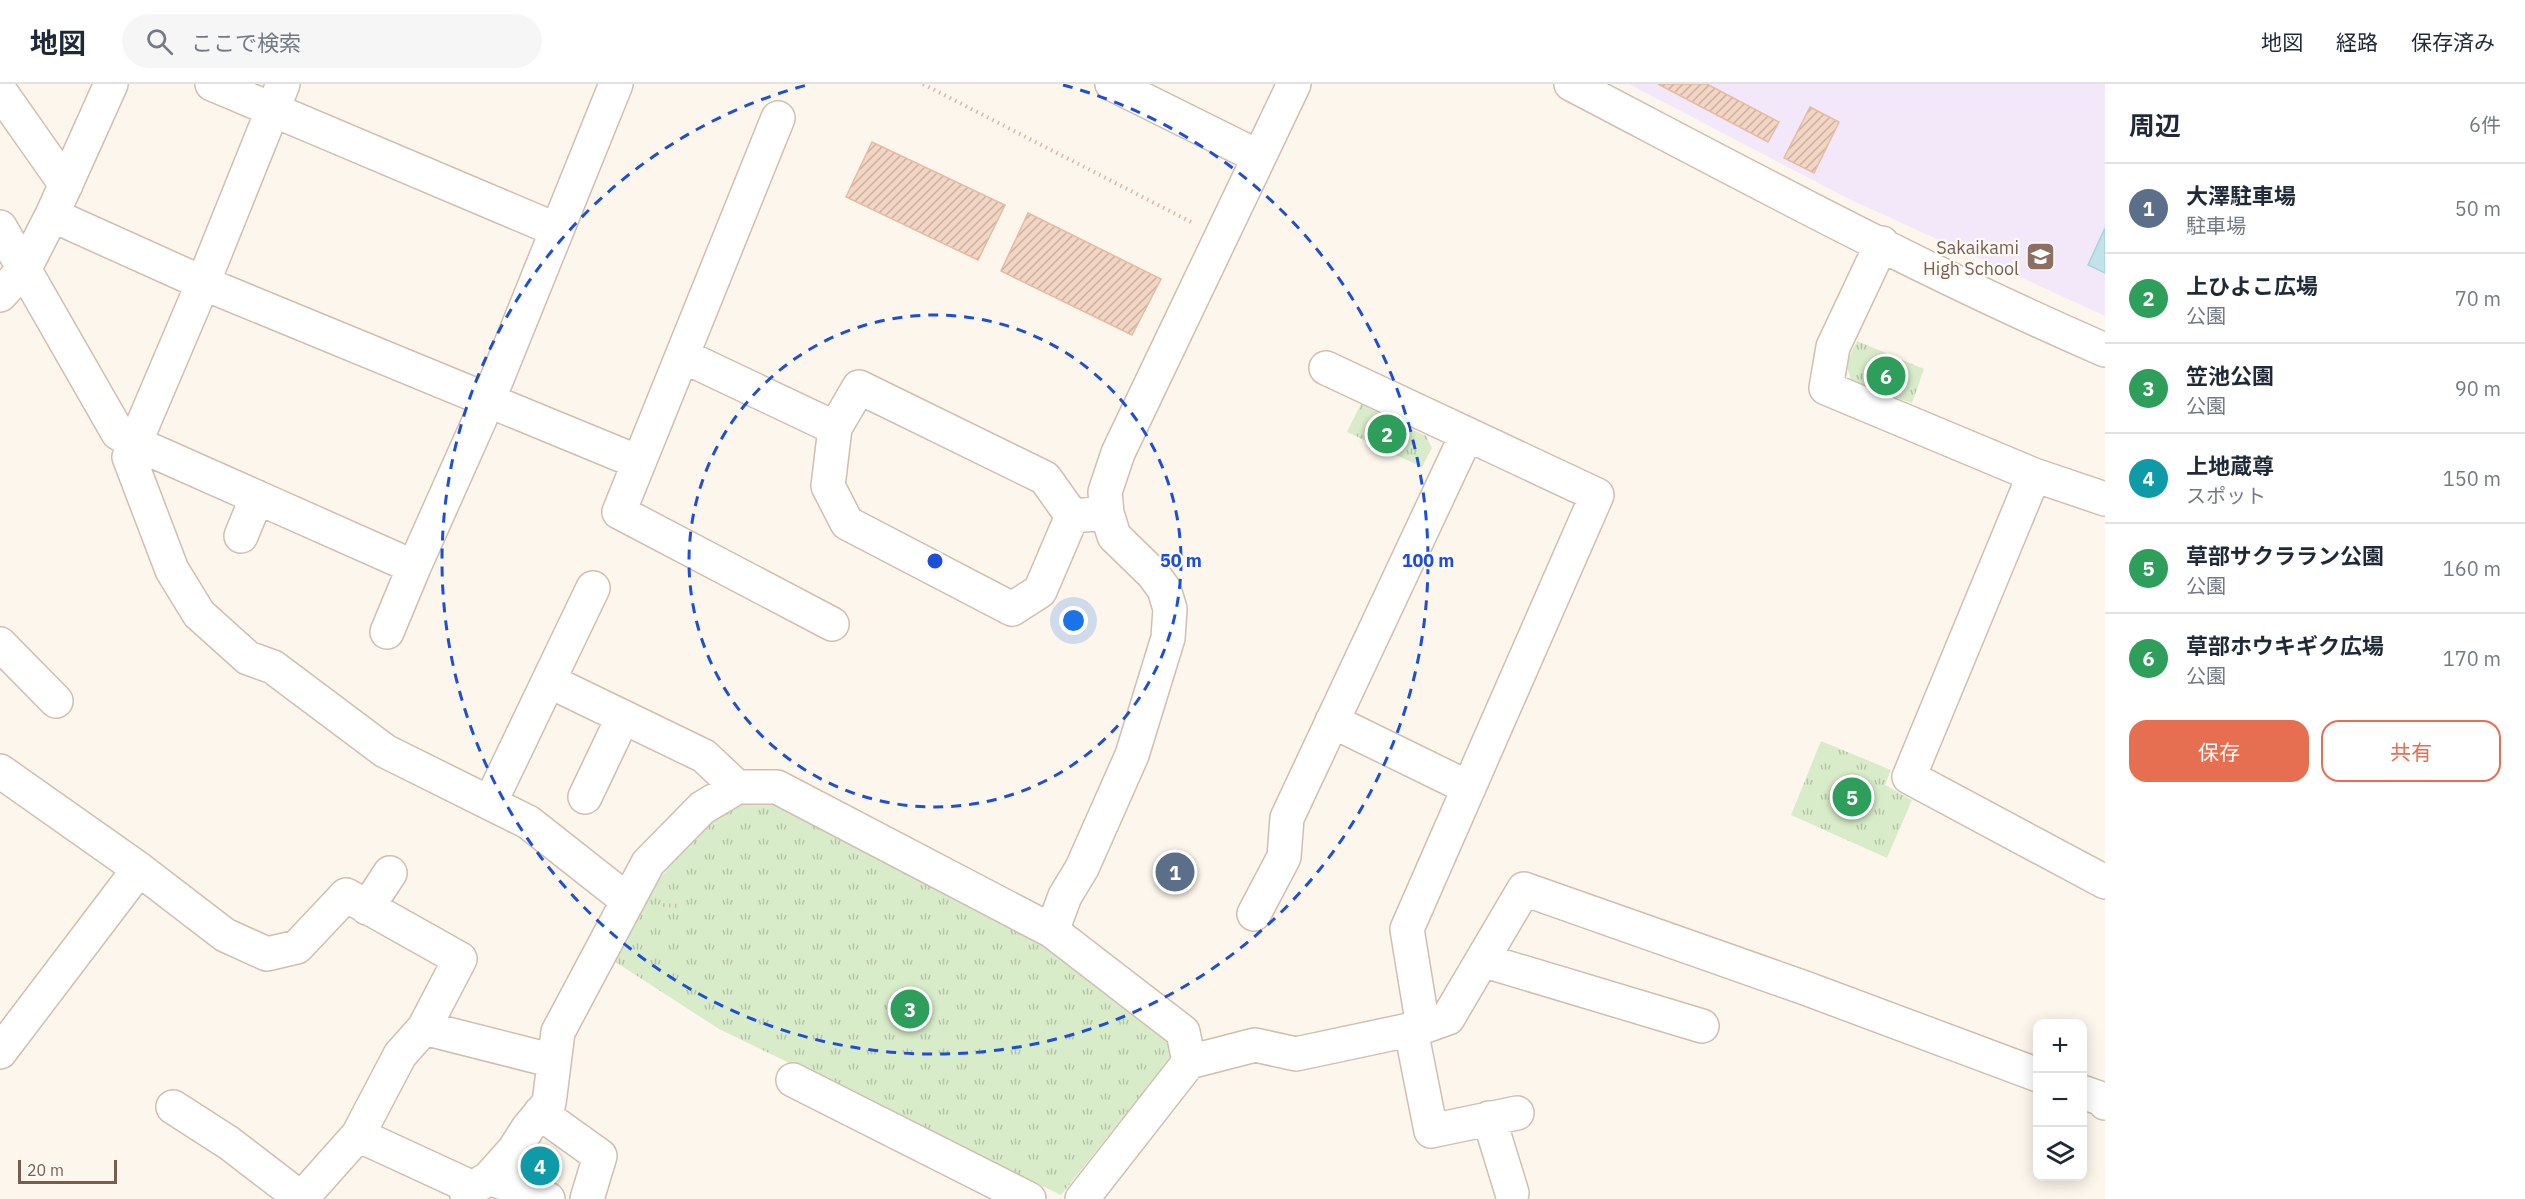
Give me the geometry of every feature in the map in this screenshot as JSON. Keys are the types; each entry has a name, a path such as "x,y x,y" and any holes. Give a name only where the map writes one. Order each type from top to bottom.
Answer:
{"street":[{"path":"0,296 25,268 52,215 111,84"},
{"path":"212,84 278,96 557,230"},
{"path":"387,632 488,401 616,84"},
{"path":"1112,84 1259,157"},
{"path":"1052,931 1065,896 1082,868 1132,755 1168,638 1170,609 1164,589 1153,574 1114,536 1104,492 1118,453 1294,84"},
{"path":"1570,84 2037,321 2105,350"},
{"path":"0,91 66,185"},
{"path":"278,96 203,283 129,457 172,570 199,614 248,658 273,667 385,751 494,794 627,900"},
{"path":"778,118 619,512 832,624"},
{"path":"52,215 203,283 638,462"},
{"path":"0,228 118,433 135,443 414,567"},
{"path":"1882,243 1833,347 1826,388 2034,475 2105,499"},
{"path":"683,356 835,428"},
{"path":"1326,368 1597,495 1407,929 1431,1131 1503,1116 1512,1193"},
{"path":"859,387 1045,478 1072,516 1040,591 1012,609 847,523 828,486 835,428 859,387"},
{"path":"1254,914 1284,857 1287,818 1467,434"},
{"path":"2034,475 1909,777 2105,882"},
{"path":"241,536 257,497"},
{"path":"1072,516 1107,513"},
{"path":"494,794 593,588"},
{"path":"0,644 56,700"},
{"path":"549,681 704,756 737,787"},
{"path":"585,797 623,717"},
{"path":"1332,721 1469,788"},
{"path":"0,771 139,869 225,935 267,954 297,947 346,895 420,939 460,959 424,1028 400,1055 358,1135 302,1199 229,1143 173,1107"},
{"path":"476,1188 514,1150 528,1128 549,1103 558,1032 648,863 702,808 737,787 777,787 1052,931 1183,1032 1189,1062"},
{"path":"0,1052 139,869"},
{"path":"367,908 390,873"},
{"path":"1082,1199 1189,1062 1255,1045 1296,1054 1417,1028 1448,1018 1524,889 1804,988 2033,1074"},
{"path":"1482,960 1701,1026"},
{"path":"424,1028 554,1061"},
{"path":"793,1080 1029,1199"},
{"path":"2087,1094 2105,1100 2105,1103"},
{"path":"540,1113 600,1156 587,1199"},
{"path":"358,1135 476,1188 548,1199"}],"path":[{"path":"922,84 1198,226 1223,232"}],"shaded area":[{"name":"Sakaikami High School","path":"1629,84 2105,84 2105,316 1847,198"}],"green space":[{"path":"1857,341 1924,369 1912,403 1852,382 1846,364"},
{"path":"1361,404 1426,436 1432,448 1422,467 1347,432"},
{"path":"1821,741 1891,770 1885,785 1912,800 1887,858 1791,815"},
{"path":"743,800 782,802 1050,947 1171,1038 1173,1055 1061,1195 719,1029 614,961 641,902 709,817"}],"water":[{"path":"2105,228 2105,273 2088,265"}],"building":[{"path":"1658,84 1707,84 1779,122 1768,142"},
{"path":"1810,107 1839,122 1814,173 1784,158"},
{"path":"872,142 1005,205 978,260 846,197"},
{"path":"1028,213 1161,279 1132,335 1001,271"},
{"path":"538,1149 552,1154 551,1159 560,1162 554,1181 520,1170 526,1150 536,1154"}],"place":[{"name":"Sakaikami High School","path":"2040,257"},
{"name":"草部ホウキギク広場","path":"1886,376"},
{"name":"上ひよこ広場","path":"1387,434"},
{"name":"草部サクララン公園","path":"1852,797"},
{"name":"大澤駐車場","path":"1175,872"},
{"name":"笠池公園","path":"910,1009"},
{"name":"上地蔵尊","path":"540,1166"}]}
